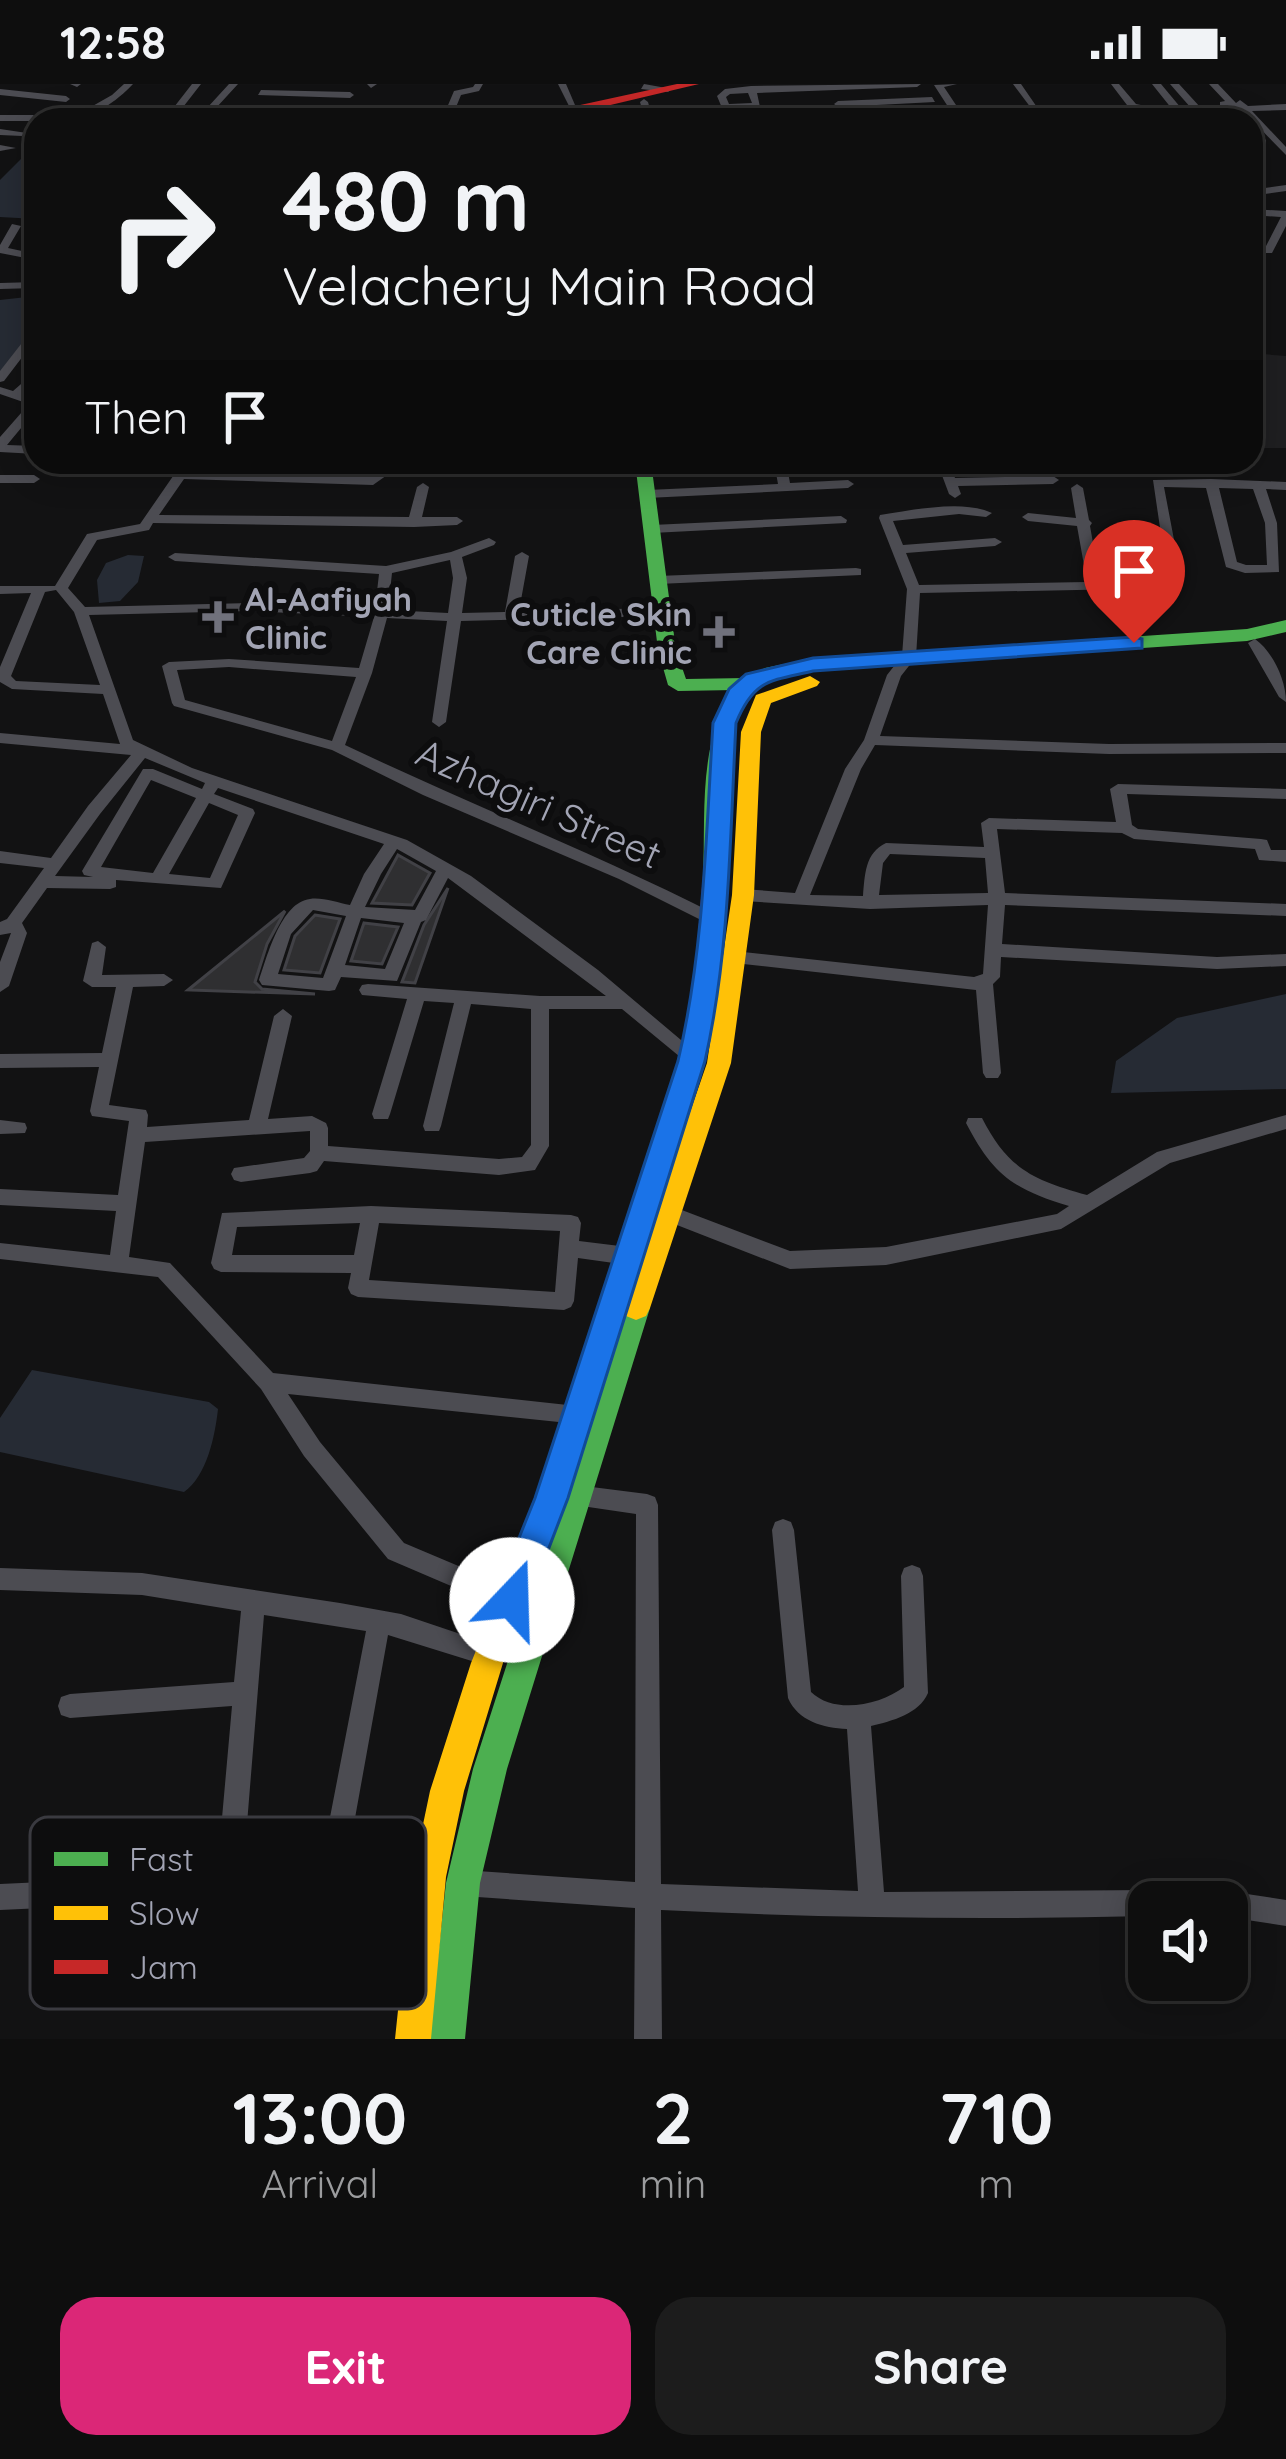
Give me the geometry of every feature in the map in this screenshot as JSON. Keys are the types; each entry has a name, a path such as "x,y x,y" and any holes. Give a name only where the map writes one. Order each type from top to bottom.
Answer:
{"main road":[{"path":"601,108 668,87"},
{"path":"644,474 662,612 678,685 746,684 813,664 901,666 1255,643 1286,636"},
{"path":"447,2039 463,1883 490,1768 666,1212 719,1063 743,895 751,731 763,699 799,683 901,666 1247,634 1286,626"},
{"path":"426,1907 447,1790 490,1655 578,1414 692,1056 704,1005 713,920 724,723 746,684"},
{"path":"413,2039 416,2009"}],"street":[{"path":"94,108 129,84"},
{"path":"178,108 197,84"},
{"path":"211,108 234,84"},
{"path":"451,108 457,93 474,90 478,84"},
{"path":"751,89 757,105 726,106 721,96 751,89 917,84"},
{"path":"953,84 938,85 953,108"},
{"path":"1017,84 1036,108"},
{"path":"1115,84 1133,107 1144,108"},
{"path":"1156,84 1176,108"},
{"path":"1174,84 1196,108 1232,104 1218,84"},
{"path":"1218,84 1240,108"},
{"path":"261,93 350,90"},
{"path":"0,92 66,98"},
{"path":"847,108 932,100"},
{"path":"899,101 900,108"},
{"path":"644,102 646,108"},
{"path":"0,132 22,133"},
{"path":"1263,251 1268,251 1285,218"},
{"path":"16,226 2,250 24,255"},
{"path":"1263,236 1275,237"},
{"path":"0,379 24,348"},
{"path":"16,395 24,387"},
{"path":"0,391 24,398"},
{"path":"0,447 24,418"},
{"path":"61,588 92,537 138,530 181,474"},
{"path":"280,474 374,481 382,474"},
{"path":"782,474 785,487"},
{"path":"948,474 959,510"},
{"path":"0,478 34,479"},
{"path":"952,482 1053,480"},
{"path":"1168,545 1157,483 1286,486"},
{"path":"1211,483 1231,564 1274,569 1271,523 1258,485"},
{"path":"647,494 848,484"},
{"path":"414,523 423,487"},
{"path":"1077,488 1094,586"},
{"path":"800,900 901,666 914,589 885,518 959,510 986,513"},
{"path":"1028,517 1086,523"},
{"path":"151,519 457,521"},
{"path":"652,529 841,520"},
{"path":"175,557 386,570 455,555 488,542"},
{"path":"900,549 995,542"},
{"path":"439,722 460,578 455,555"},
{"path":"512,613 522,556"},
{"path":"337,747 365,673 381,615 386,570"},
{"path":"658,580 856,572"},
{"path":"914,589 1120,586"},
{"path":"40,588 2,677 12,685 108,690"},
{"path":"0,590 61,588 81,611 127,743 247,813 215,884 43,881"},
{"path":"81,611 250,607 453,616 662,612"},
{"path":"1255,643 1286,697"},
{"name":"Azhagiri Street","path":"365,673 229,663 169,665 179,703 337,747 625,875 713,920"},
{"path":"0,738 152,755"},
{"path":"871,740 1109,749 1286,748"},
{"path":"152,755 148,773 90,871 159,882"},
{"path":"0,986 19,933 7,926 152,755"},
{"path":"148,773 394,842 445,869 592,974 692,1056"},
{"path":"159,882 210,788"},
{"path":"1125,828 1118,789 1286,794"},
{"path":"734,958 984,982 991,976 998,899 989,823 998,820 1261,844 1265,856 1286,856"},
{"path":"394,842 377,862 357,911 329,986 266,978 284,932 308,905 357,911 415,917 420,916 445,869"},
{"path":"870,903 875,862 892,842 991,853"},
{"path":"0,857 55,864"},
{"path":"743,895 870,903 998,899 1286,910"},
{"path":"335,970 391,976 415,917"},
{"path":"98,947 93,982 164,980"},
{"path":"994,950 1217,963 1286,960"},
{"path":"118,1266 139,1115 99,1111 126,981"},
{"path":"984,982 992,1073"},
{"path":"368,990 540,1003 623,1002"},
{"path":"381,1114 417,995"},
{"path":"432,1126 464,999"},
{"path":"319,1153 499,1167 527,1164 540,1146 540,1003"},
{"path":"256,1127 283,1016"},
{"path":"0,1061 109,1060"},
{"path":"666,1212 790,1260 862,1259 1060,1221 1164,1157 1286,1122"},
{"path":"136,1135 313,1123 319,1128 319,1153 310,1165 241,1174"},
{"path":"974,1123 991,1157 1021,1181 1087,1203"},
{"path":"0,1197 127,1203"},
{"path":"362,1264 221,1263 229,1219 371,1214 571,1222 564,1301 358,1288 371,1214"},
{"path":"570,1248 628,1256"},
{"path":"0,1251 163,1269 268,1382 312,1449 396,1551 512,1600"},
{"path":"268,1382 578,1414"},
{"path":"575,1496 646,1505 648,2039"},
{"path":"783,1530 800,1698 819,1714 858,1716 916,1693 912,1576"},
{"path":"0,1579 142,1584 379,1622 490,1655"},
{"path":"235,1817 254,1605"},
{"path":"342,1817 379,1622"},
{"path":"70,1706 246,1693"},
{"path":"858,1716 872,1906"},
{"path":"463,1883 646,1898 957,1910 1128,1905"},
{"path":"0,1897 30,1896"},
{"path":"1248,1908 1286,1914"}],"shaded area":[{"path":"24,156 24,218 0,217 0,180"},
{"path":"24,297 24,345 0,373 0,300"},
{"path":"1263,354 1286,356 1286,448 1263,448"},
{"path":"128,555 144,556 138,582 120,601 99,603 97,580 106,563"},
{"path":"1286,994 1286,1089 1111,1093 1116,1061 1177,1018"},
{"path":"32,1370 209,1402 218,1409 217,1420 199,1476 184,1492 0,1452 0,1418"}],"building":[{"path":"398,855 430,873 412,905 372,903"},
{"path":"448,888 415,983 402,982 424,925"},
{"path":"285,911 267,944 255,982 262,989 315,994 188,990"},
{"path":"315,915 340,919 320,973 284,970 295,936"},
{"path":"364,923 398,927 382,964 351,961"}],"traffic: fast":[{"path":"645,474 667,650 678,685 746,684"},
{"path":"714,875 718,773 728,721 737,700 764,676 813,664 1247,635 1286,626"},
{"path":"447,2039 463,1883 490,1769 636,1308"}],"traffic: slow":[{"path":"636,1308 719,1063 743,895 751,732 763,699 810,682"},
{"path":"426,1907 447,1791 487,1663 552,1498 597,1356"},
{"path":"413,2039 416,2009"}],"traffic: jam":[{"path":"584,108 693,84"},
{"path":"597,1356 691,1061 704,1005 714,875"}],"place":[{"name":"Al-Aafiyah Clinic","path":"218,617"},
{"name":"Cuticle Skin Care Clinic","path":"719,632"}],"route":[{"path":"512,1600 551,1498 691,1061 704,1005 713,920 724,723 737,694 754,678 813,664 1134,643"}]}
